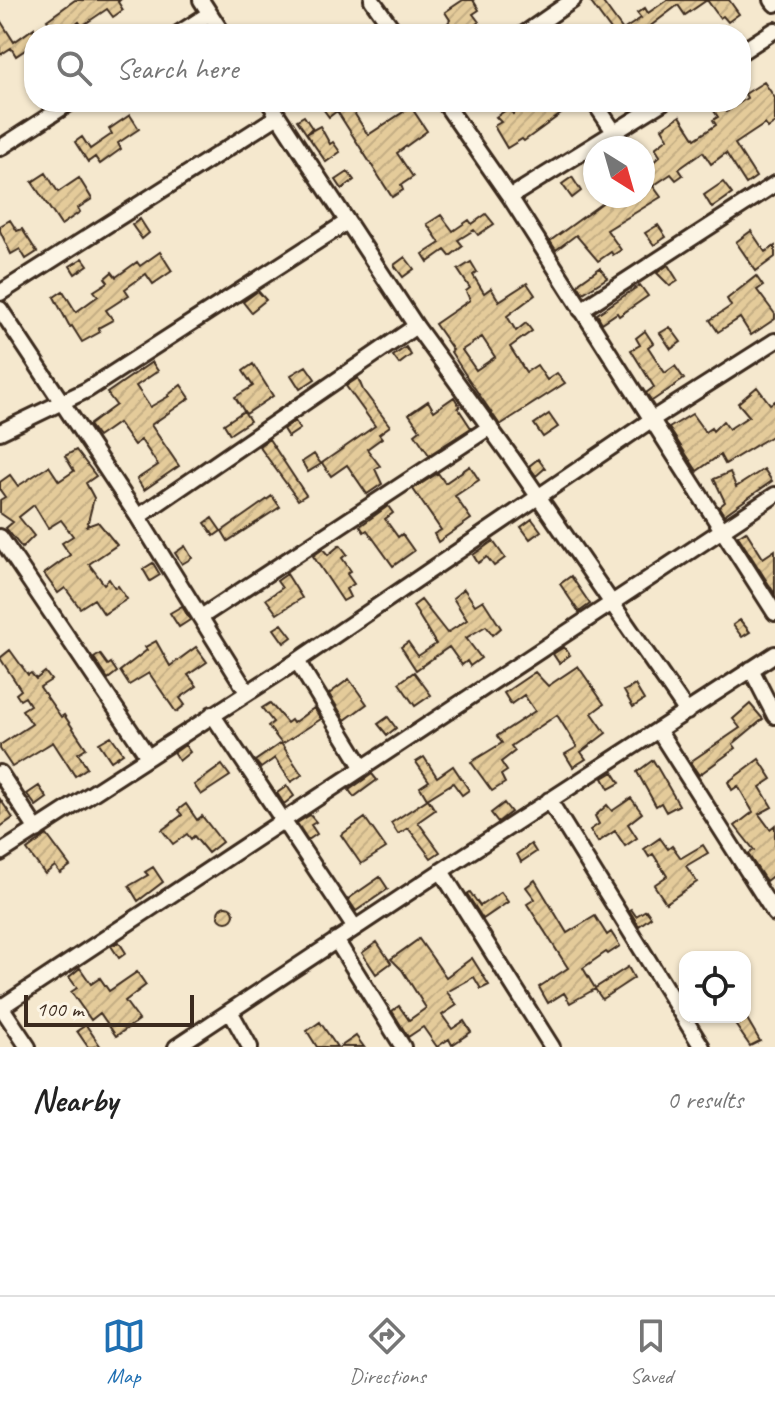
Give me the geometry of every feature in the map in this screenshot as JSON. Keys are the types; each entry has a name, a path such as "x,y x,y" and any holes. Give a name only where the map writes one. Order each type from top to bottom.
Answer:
{"street":[{"path":"201,0 216,24"},
{"path":"372,0 389,24"},
{"path":"548,24 573,0"},
{"path":"194,24 209,14"},
{"path":"751,46 775,30"},
{"path":"0,148 56,112"},
{"path":"275,112 416,326 540,497 687,712"},
{"path":"451,112 510,197 775,613"},
{"path":"601,112 615,133"},
{"path":"510,197 648,112"},
{"path":"0,293 278,116"},
{"path":"581,310 775,184"},
{"path":"0,432 87,390 347,222"},
{"path":"0,309 138,517 247,692"},
{"path":"138,517 416,326"},
{"path":"0,853 147,755 297,661 651,420 775,341"},
{"path":"201,617 490,427"},
{"path":"28,1047 0,1007 775,495"},
{"path":"0,537 147,755"},
{"path":"176,1047 775,654"},
{"path":"297,661 363,768"},
{"path":"751,669 775,716"},
{"path":"212,714 355,928"},
{"path":"658,730 775,914"},
{"path":"0,773 37,830"},
{"path":"549,800 702,1047"},
{"path":"441,871 552,1047"},
{"path":"336,940 403,1047"},
{"path":"230,1011 250,1047"}],"building":[{"path":"75,0 120,0 118,2 123,10 113,17 107,9 85,24 50,24 47,20"},
{"path":"463,0 473,0 479,10 473,14 479,22 447,24 450,20 445,12"},
{"path":"589,0 601,0 619,24 607,24"},
{"path":"667,0 707,0 685,15 678,5 653,24 632,24 641,18 637,13 645,8 648,13"},
{"path":"707,0 729,0 739,14 728,22 723,16 720,18"},
{"path":"0,20 14,42 24,35 24,51 16,56 11,48 0,55"},
{"path":"764,82 775,98 775,123 768,128 765,124 735,144 756,177 746,184 726,153 711,164 703,152 679,169 683,175 676,180 671,174 655,185 655,160 660,156 655,148 668,138 662,128 680,116 695,139 716,125 713,120 718,117 715,112 751,112 751,90"},
{"path":"338,112 354,112 368,135 403,112 414,112 427,131 397,153 413,177 401,185 403,190 392,197"},
{"path":"503,112 561,114 524,141 522,139 507,148 494,126 501,122 496,117"},
{"path":"130,115 139,129 118,143 121,149 100,164 95,157 88,162 75,142 82,137 90,149 112,134 109,129"},
{"path":"304,116 312,128 307,133 320,126 330,144 333,142 340,152 326,162 297,120"},
{"path":"348,172 354,180 342,189 336,180"},
{"path":"46,173 58,192 79,178 92,199 61,225 32,182"},
{"path":"572,177 581,191 572,198 562,184"},
{"path":"723,182 732,194 712,208 704,195"},
{"path":"595,208 643,208 607,230 621,250 613,255 611,252 598,261 576,235 556,250 550,241"},
{"path":"486,214 494,224 478,235 474,230 458,240 463,246 450,256 445,250 428,262 423,254 440,243 427,224 441,215 453,231 469,220 472,224"},
{"path":"140,219 149,233 142,239 132,225"},
{"path":"10,220 17,231 22,229 37,252 26,259 20,249 11,254 0,231 0,226"},
{"path":"658,225 666,237 654,245 645,233"},
{"path":"751,231 765,252 775,246 775,257 756,271 736,242"},
{"path":"160,252 172,271 153,284 146,274 125,289 129,295 106,310 113,320 82,342 54,297 63,291 76,312 98,296 94,291 108,282 105,278 112,272 116,277 137,262 140,266"},
{"path":"405,257 414,269 403,277 394,265"},
{"path":"83,258 88,265 75,274 70,266"},
{"path":"471,262 477,272 473,275 484,293 491,288 499,301 527,283 535,295 507,316 516,331 526,323 532,331 510,347 526,372 537,365 547,380 557,373 565,383 500,425 435,324 470,300 466,291 470,288 458,270","holes":["482,337 495,357 476,370 462,350"]},
{"path":"668,265 678,281 670,286 657,273"},
{"path":"600,268 607,278 583,293 578,285 580,282"},
{"path":"756,276 763,286 757,290 775,314 775,319 751,335 740,318 718,332 710,320 731,306 727,299"},
{"path":"640,285 648,296 619,316 617,313 602,323 597,314"},
{"path":"258,291 266,300 251,312 243,302"},
{"path":"670,327 681,342 671,349 660,333"},
{"path":"645,331 653,343 648,347 665,373 675,366 684,379 652,401 646,393 654,387 631,350 640,345 636,338"},
{"path":"406,347 411,355 399,364 393,356"},
{"path":"152,362 158,371 136,386 150,407 181,385 190,398 151,425 179,466 144,490 137,479 158,465 141,440 134,445 118,423 98,437 89,425 116,405 107,393"},
{"path":"253,364 273,396 246,414 235,397 253,386 243,371"},
{"path":"306,366 315,379 300,389 291,375"},
{"path":"358,378 363,390 390,426 379,434 382,438 367,449 380,466 375,469 382,484 367,494 347,465 331,476 322,463 375,426 346,386"},
{"path":"757,387 770,404 775,401 775,434 725,464 720,455 697,471 669,428 692,414 705,432 711,428 713,431 723,421 729,429 749,416 738,403"},
{"path":"454,397 471,428 429,455 415,434 420,430 409,414 428,401 434,411"},
{"path":"244,411 250,421 230,434 224,424"},
{"path":"549,414 558,427 543,437 534,424"},
{"path":"295,421 300,429 288,437 283,429"},
{"path":"269,439 306,495 298,500 259,446"},
{"path":"76,450 96,476 86,483 94,498 87,526 98,522 117,545 89,564 104,584 109,579 127,599 104,614 94,599 80,608 65,588 58,593 44,574 70,555 62,543 73,536 61,520 48,528 34,505 19,517 34,536 22,548 6,528 13,522 0,513 0,500 5,497 0,490 0,482 10,475 18,486 49,466 59,481 74,471 65,456"},
{"path":"314,454 321,464 308,472 302,462"},
{"path":"538,459 545,468 536,476 529,466"},
{"path":"470,466 479,480 455,496 471,519 438,542 434,534 441,530 413,489 438,473 445,483"},
{"path":"764,469 772,481 724,515 719,507 725,502 714,479 730,472 736,487"},
{"path":"272,496 280,507 228,541 222,531"},
{"path":"388,506 393,513 385,519 398,537 402,534 414,551 393,566 367,530 364,532 360,526"},
{"path":"212,518 221,531 214,536 205,523"},
{"path":"532,519 541,531 530,539 521,527"},
{"path":"746,531 763,558 775,550 775,594 738,536"},
{"path":"493,541 505,558 494,566 487,557 478,563 473,555"},
{"path":"340,545 347,554 342,558 351,571 347,574 354,584 346,589 350,597 343,601 313,556 323,549 328,555"},
{"path":"185,546 192,558 182,564 175,553"},
{"path":"153,563 160,575 150,581 143,569"},
{"path":"287,574 302,598 277,614 266,599 282,588 277,581"},
{"path":"571,576 590,604 579,612 560,584"},
{"path":"464,589 475,605 483,600 501,628 493,635 486,626 466,638 481,658 470,666 467,661 462,665 449,647 416,670 401,647 408,642 418,656 436,644 413,606 421,600 447,633 467,620 453,598"},
{"path":"182,606 190,620 179,627 170,613"},
{"path":"740,620 750,632 742,637 733,625"},
{"path":"282,624 292,637 284,643 274,629"},
{"path":"156,641 170,666 196,647 207,662 188,675 197,686 180,698 185,705 176,712 149,673 129,685 120,671 147,650 145,647"},
{"path":"564,647 570,655 559,663 553,654"},
{"path":"10,650 28,675 31,673 36,679 45,672 51,680 40,687 86,748 78,753 87,768 75,776 53,742 12,767 0,749 0,745 32,724 22,710 30,705 25,697 20,700 16,694 21,690 0,658"},
{"path":"100,654 117,672 108,679 94,658"},
{"path":"578,666 604,704 592,713 606,733 581,752 586,759 573,767 565,754 577,747 557,715 511,746 515,751 501,762 507,771 501,775 505,783 492,791 471,762 502,743 497,736 535,711 524,695 511,704 504,693 535,672 548,686"},
{"path":"414,672 431,695 415,706 399,683"},
{"path":"349,679 367,704 345,720 329,694"},
{"path":"635,685 644,700 633,707 624,691"},
{"path":"270,703 287,723 291,720 293,723 314,708 321,719 282,744 268,726 273,722 262,708"},
{"path":"750,704 763,719 733,744 736,748 699,775 690,762 740,728 733,719"},
{"path":"388,717 396,728 387,735 378,724"},
{"path":"111,736 123,753 111,761 99,743"},
{"path":"281,743 302,775 291,782 275,758 261,768 255,761"},
{"path":"185,745 190,752 179,761 174,753"},
{"path":"424,757 437,777 453,766 469,790 462,795 453,783 427,799 420,787 429,781 416,762"},
{"path":"759,759 772,779 760,787 772,807 759,814 770,829 775,825 775,874 766,881 748,854 754,850 735,826 753,812 738,786 732,790 728,782"},
{"path":"653,760 679,805 666,812 661,803 656,806 637,772"},
{"path":"222,765 230,776 201,795 194,785"},
{"path":"613,772 620,783 609,789 603,778"},
{"path":"372,774 377,780 354,797 349,790"},
{"path":"39,786 47,798 36,806 27,794"},
{"path":"287,786 294,796 284,804 277,793"},
{"path":"631,798 642,813 628,824 637,838 625,846 615,831 598,842 590,830 599,824 595,816 607,805 612,811"},
{"path":"0,799 13,818 0,827"},
{"path":"428,799 435,810 418,822 440,852 431,858 408,828 398,834 391,823"},
{"path":"504,803 511,812 498,822 491,813"},
{"path":"186,804 197,820 202,816 222,842 208,853 194,836 191,839 187,834 173,844 162,830 182,815 178,810"},
{"path":"310,815 316,822 311,825 317,834 308,840 297,823"},
{"path":"365,818 386,848 361,864 341,835"},
{"path":"47,835 70,866 60,873 55,866 45,874 27,850"},
{"path":"660,838 668,849 672,846 681,858 703,845 708,853 686,866 697,882 666,903 654,885 667,876 653,854 649,857 644,849"},
{"path":"531,844 536,852 521,862 517,854"},
{"path":"153,867 163,882 138,901 129,886 148,875 145,872"},
{"path":"380,877 388,889 356,911 348,899"},
{"path":"535,880 567,933 595,916 607,935 611,932 620,946 583,968 595,988 628,967 634,978 602,999 595,989 570,1003 564,993 548,1003 539,987 568,968 527,904 535,899 526,887"},
{"path":"470,892 480,906 501,892 508,902 483,919 467,894"},
{"path":"226,906 234,914 226,922 218,914"},
{"path":"631,909 636,916 646,910 651,917 639,926"},
{"path":"419,939 446,977 472,958 489,985 481,989 474,977 447,992 457,1005 442,1015 452,1029 464,1021 471,1032 452,1045 449,1039 437,1047 423,1027 408,1037 392,1011 399,1006 409,1020 426,1008 402,970 391,959"},
{"path":"119,942 126,953 119,958 111,946"},
{"path":"377,942 391,963 376,974 362,953"},
{"path":"80,968 91,984 100,978 109,991 137,972 146,985 125,1001 139,1020 116,1036 100,1013 91,1020 71,992 77,988 69,977"},
{"path":"320,1022 337,1047 317,1047 307,1031"},
{"path":"734,1023 750,1023 760,1041 750,1046"},
{"path":"86,1025 101,1047 88,1047 77,1031"},
{"path":"356,1036 364,1047 340,1047"}]}
